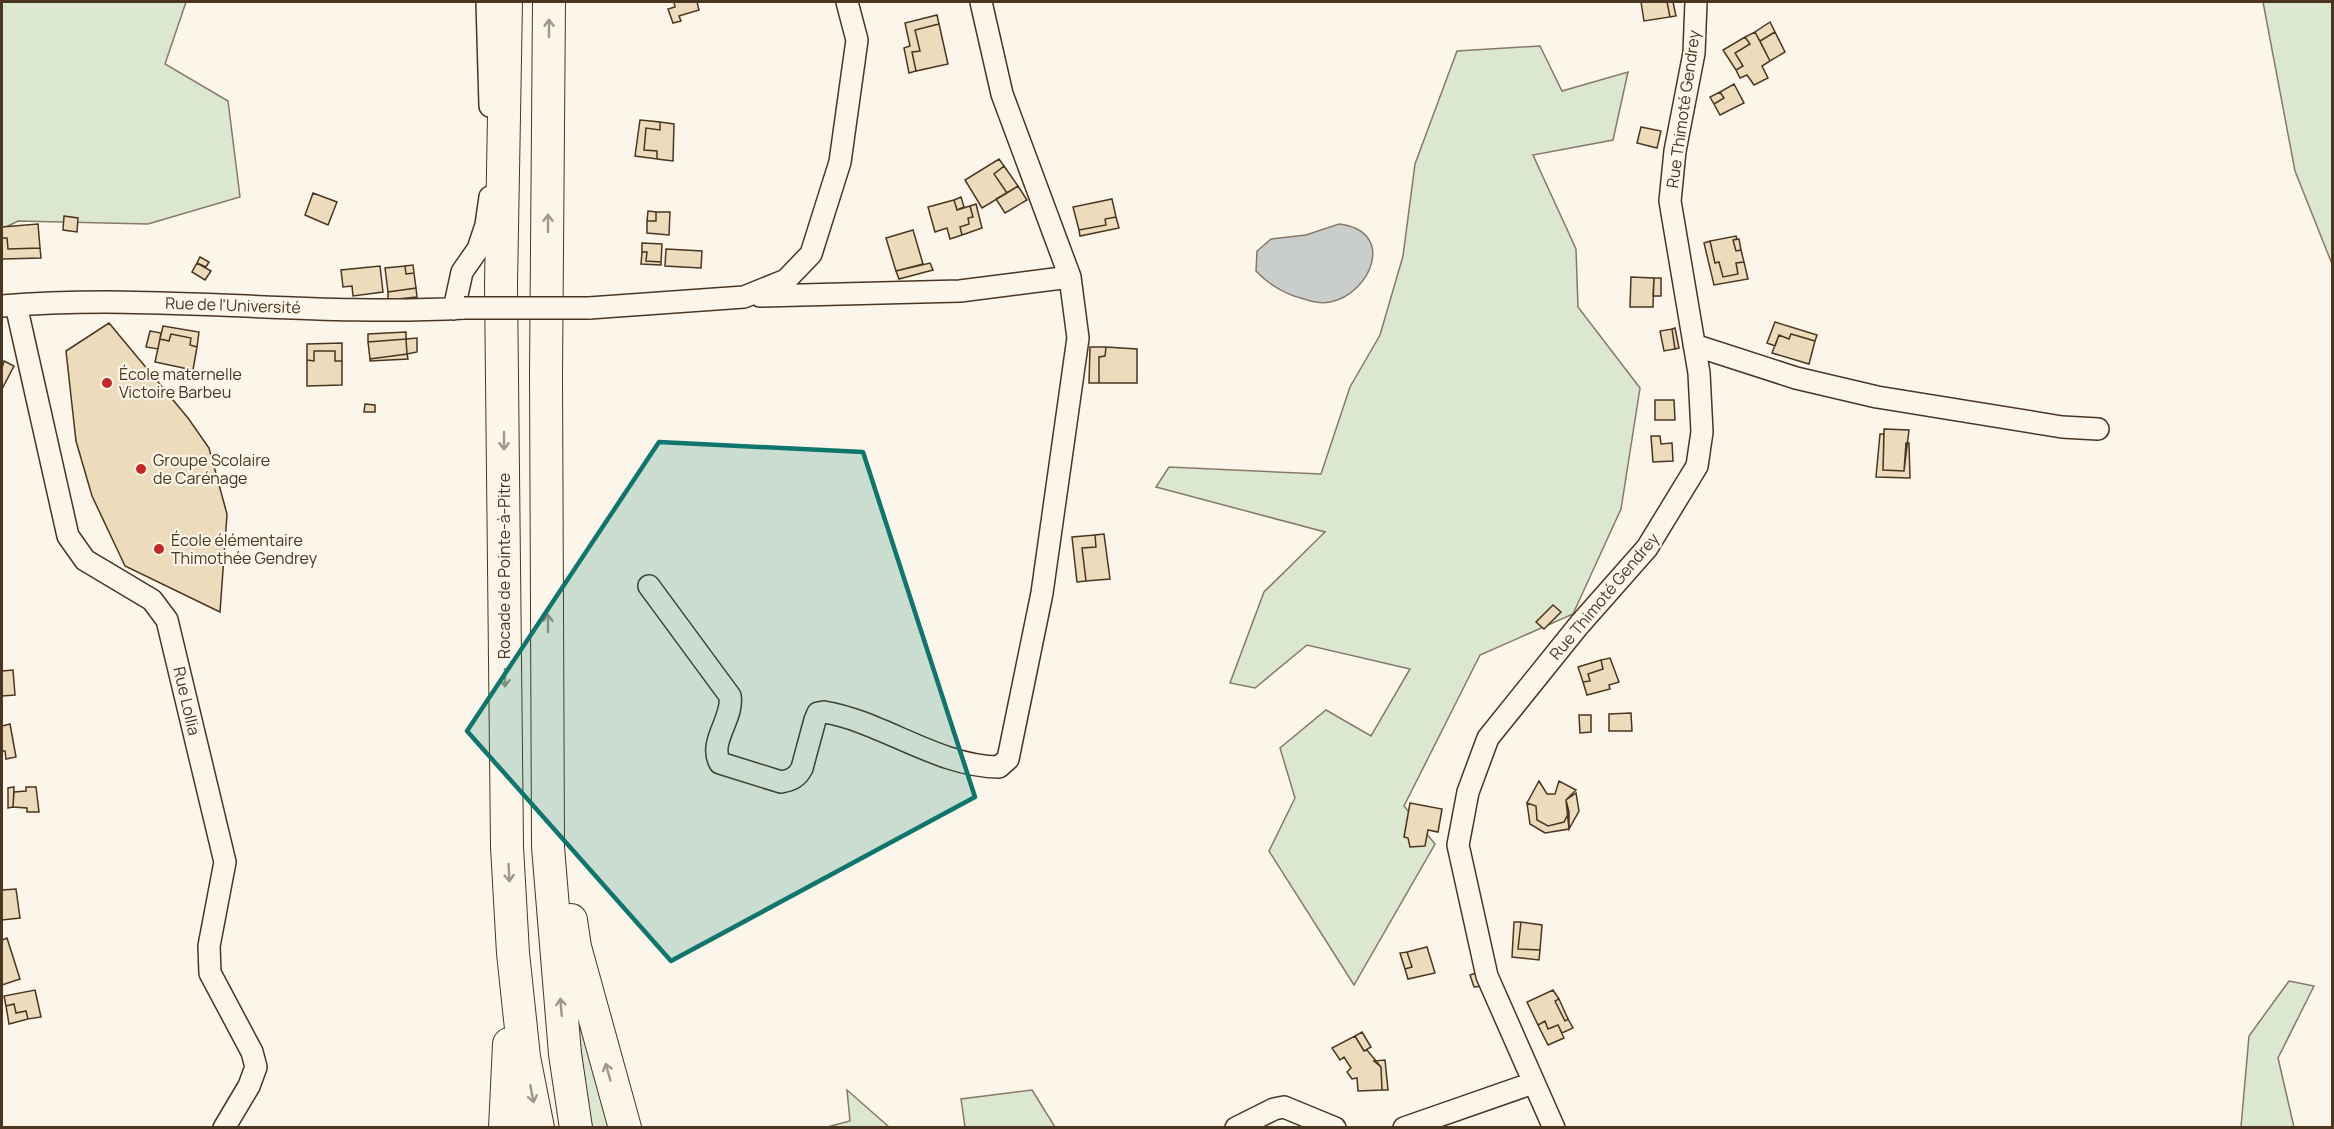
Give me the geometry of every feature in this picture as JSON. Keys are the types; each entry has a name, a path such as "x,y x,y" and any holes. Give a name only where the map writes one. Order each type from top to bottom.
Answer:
{"highway":[{"name":"Rocade de Pointe-à-Pitre","path":"506,2 501,285 505,704 513,953 524,1057 538,1128"},
{"path":"549,2 546,374 550,870 565,1054 576,1128"},
{"path":"548,702 555,814 575,947 626,1128"},
{"path":"505,1128 513,953"}],"street":[{"path":"459,309 462,272 478,249 486,225 491,191 487,2"},
{"path":"744,297 786,280 810,254 842,151 857,40 848,2"},
{"path":"649,586 730,696 728,714 717,745 720,763 781,782 790,780 798,775 802,768 815,720 818,713 824,712 947,756 986,766 999,766 1008,759 1033,637 1064,451 1078,338 1070,277 1002,94 981,2"},
{"name":"Rue Thimoté Gendrey","path":"1554,1128 1487,976 1458,845 1468,792 1488,738 1579,625 1647,548 1697,466 1702,432 1699,373 1671,201 1674,151 1694,53 1696,2"},
{"name":"Rue de l'Université","path":"9,306 168,301 340,309 589,308 744,297 960,291 1070,277"},
{"name":"Rue Lollia","path":"9,306 68,536 85,560 152,600 167,620 225,862 209,946 210,973 252,1052 256,1067 249,1086 224,1128"},
{"path":"1694,345 1796,378 1848,391 2062,427 2098,429"},
{"path":"1404,1128 1533,1083"},
{"path":"1236,1128 1274,1109 1284,1107 1335,1128"}],"highlighted area":[{"path":"659,442 863,452 975,797 671,961 467,731"}],"green space":[{"path":"2,2 186,2 165,64 228,101 240,197 148,224 18,221 2,229"},
{"path":"2263,2 2332,2 2332,264 2295,171"},
{"path":"1540,46 1562,91 1628,72 1613,140 1533,155 1576,249 1578,307 1640,388 1621,509 1573,614 1480,655 1404,806 1435,844 1354,985 1269,851 1295,798 1280,748 1326,710 1371,736 1410,669 1307,645 1255,688 1230,683 1264,592 1325,532 1156,487 1169,467 1321,474 1350,387 1380,335 1403,256 1415,164 1457,51"},
{"path":"570,971 616,1127 591,1127"},
{"path":"2289,981 2314,986 2278,1058 2294,1127 2241,1127 2249,1036"},
{"path":"847,1090 889,1127 827,1127 850,1121"},
{"path":"1032,1090 1055,1127 965,1127 961,1099"}],"shaded area":[{"path":"1339,224 1357,229 1368,238 1372,250 1372,263 1366,276 1345,297 1325,303 1307,300 1278,289 1256,271 1257,251 1271,239 1306,235"}],"building":[{"path":"674,2 697,2 699,10 679,16 681,21 673,23 668,9 675,7"},
{"path":"1641,2 1667,2 1670,17 1644,21"},
{"path":"1667,2 1673,2 1676,16 1670,17"},
{"path":"937,15 939,24 915,30 920,51 912,52 916,71 909,73 904,48 910,46 905,23"},
{"path":"1770,22 1775,32 1760,41 1755,32"},
{"path":"939,24 948,64 916,71 912,52 920,51 915,30"},
{"path":"1755,32 1770,61 1762,66 1768,78 1754,85 1747,75 1740,78 1736,70 1743,66 1735,53 1750,44 1745,37"},
{"path":"1775,32 1785,52 1770,61 1760,41"},
{"path":"1745,37 1750,44 1735,53 1743,66 1736,70 1723,50"},
{"path":"1734,84 1744,103 1720,115 1714,104 1724,98 1720,92"},
{"path":"1720,92 1724,98 1714,104 1710,97"},
{"path":"640,120 660,122 660,130 646,128 644,150 657,151 657,159 635,156"},
{"path":"660,122 674,124 673,161 657,159 657,151 644,150 646,128 660,130"},
{"path":"1641,127 1661,131 1657,148 1637,143"},
{"path":"999,159 1004,166 994,174 1007,193 982,208 965,180"},
{"path":"1004,166 1018,186 1007,193 994,174"},
{"path":"1018,186 1027,200 1005,213 996,199"},
{"path":"313,193 337,202 328,225 305,215"},
{"path":"961,197 964,207 957,210 954,200"},
{"path":"1112,199 1116,217 1105,219 1106,225 1079,230 1073,207"},
{"path":"954,200 957,210 970,206 973,217 968,218 969,224 960,227 962,235 950,239 947,228 935,232 928,207"},
{"path":"976,204 982,228 962,235 960,227 969,224 968,218 973,217 970,206"},
{"path":"648,211 656,212 656,221 647,221"},
{"path":"656,212 670,212 669,235 647,233 647,221 656,221"},
{"path":"64,216 78,218 77,232 63,230"},
{"path":"1116,217 1119,228 1080,236 1079,230 1106,225 1105,219"},
{"path":"38,224 40,248 8,249 7,238 2,238 2,227"},
{"path":"913,230 923,264 896,271 886,238"},
{"path":"1736,236 1737,239 1733,240 1736,251 1741,250 1744,262 1736,263 1738,274 1723,277 1719,262 1715,263 1710,241"},
{"path":"2,238 7,238 8,249 40,248 41,258 2,259"},
{"path":"1739,239 1741,250 1736,251 1733,240"},
{"path":"1710,241 1715,263 1719,262 1723,277 1738,274 1736,263 1744,262 1748,279 1714,285 1704,243"},
{"path":"642,243 662,244 661,262 646,261 647,252 642,252"},
{"path":"666,249 702,251 701,268 665,266"},
{"path":"642,252 647,252 646,261 661,262 661,265 641,264"},
{"path":"200,257 209,262 206,267 197,263"},
{"path":"197,263 211,271 205,280 192,272"},
{"path":"930,263 933,270 899,279 896,271"},
{"path":"413,265 414,273 406,274 405,266"},
{"path":"380,266 383,292 353,296 352,286 343,287 341,270"},
{"path":"405,266 406,274 414,273 416,288 388,292 385,268"},
{"path":"1631,277 1654,278 1653,307 1630,307"},
{"path":"1654,278 1661,278 1661,296 1653,296"},
{"path":"416,288 417,297 388,300 388,292"},
{"path":"1775,322 1817,335 1815,341 1791,334 1789,339 1779,335 1775,346 1767,343"},
{"name":"Groupe Scolaire de Carénage","path":"109,323 188,418 209,448 227,514 220,612 125,566 92,496 76,441 66,351"},
{"path":"163,326 199,332 197,347 190,345 191,338 171,334 169,341 160,339"},
{"path":"1675,328 1679,348 1675,349 1672,329"},
{"path":"1672,329 1675,349 1664,351 1660,331"},
{"path":"150,331 161,333 158,349 146,347"},
{"path":"406,332 406,339 368,342 368,334"},
{"path":"171,334 191,338 190,345 197,347 193,370 155,362 160,339 169,341"},
{"path":"1791,334 1815,341 1809,364 1772,353 1779,335 1789,339"},
{"path":"417,338 417,352 407,354 406,339"},
{"path":"406,339 407,354 370,359 368,342"},
{"path":"342,343 342,361 335,361 335,351 314,351 314,361 307,360 307,344"},
{"path":"1090,347 1106,347 1105,356 1099,357 1099,383 1089,383"},
{"path":"1106,347 1137,349 1137,383 1099,383 1099,357 1105,356"},
{"path":"314,351 335,351 335,361 342,361 342,385 307,386 307,360 314,361"},
{"path":"407,354 408,359 370,361 370,359"},
{"path":"4,361 14,366 2,389 2,368"},
{"path":"1655,400 1674,400 1675,420 1655,420"},
{"path":"365,404 375,405 375,412 364,412"},
{"path":"1884,429 1909,430 1904,471 1883,470"},
{"path":"1880,434 1884,434 1883,470 1904,471 1906,443 1909,443 1910,478 1876,477"},
{"path":"1651,436 1660,436 1661,444 1672,443 1673,461 1653,462"},
{"path":"1104,534 1110,579 1086,581 1082,548 1096,547 1095,535"},
{"path":"1095,535 1096,547 1082,548 1086,581 1077,582 1072,537"},
{"path":"1553,605 1561,612 1544,629 1536,622"},
{"path":"1610,658 1619,682 1609,685 1610,689 1587,695 1583,682 1590,681 1588,674 1603,669 1601,660"},
{"path":"1601,660 1603,669 1588,674 1590,681 1583,682 1578,667"},
{"path":"13,670 15,695 2,696 2,671"},
{"path":"1631,713 1632,731 1609,731 1609,714"},
{"path":"1579,715 1591,715 1591,732 1580,733"},
{"path":"10,724 16,757 6,759 5,751 2,751 2,726"},
{"path":"1539,781 1547,794 1555,794 1559,781 1576,790 1566,800 1569,812 1564,822 1548,826 1537,820 1536,806 1527,803"},
{"path":"14,787 13,807 8,808 8,788"},
{"path":"26,787 36,787 39,812 27,812 27,808 13,807 14,792 26,791"},
{"path":"1576,793 1579,811 1569,829 1566,800"},
{"path":"1410,803 1442,809 1438,832 1428,830 1425,846 1410,847 1408,838 1404,837"},
{"path":"1527,803 1536,806 1537,820 1548,826 1564,822 1569,812 1569,829 1545,833 1530,824"},
{"path":"16,889 20,918 2,920 2,890"},
{"path":"1514,922 1521,922 1518,949 1540,950 1539,960 1512,957"},
{"path":"1521,922 1542,925 1540,950 1518,949"},
{"path":"7,938 20,979 2,985 2,940"},
{"path":"1427,947 1435,973 1408,979 1405,969 1412,967 1407,952"},
{"path":"1407,952 1412,967 1405,969 1400,953"},
{"path":"1479,972 1483,986 1474,987 1470,975"},
{"path":"35,990 41,1017 28,1019 26,1011 16,1013 14,1004 6,1006 4,996"},
{"path":"1553,990 1559,999 1555,1001 1565,1021 1568,1019 1573,1028 1562,1033 1558,1025 1548,1029 1545,1021 1538,1025 1527,1002"},
{"path":"1559,999 1568,1019 1565,1021 1555,1001"},
{"path":"14,1004 16,1013 26,1011 28,1019 9,1024 6,1006"},
{"path":"1545,1021 1548,1029 1558,1025 1564,1038 1548,1045 1538,1025"},
{"path":"1362,1032 1371,1047 1364,1051 1355,1036"},
{"path":"1355,1036 1364,1051 1367,1050 1381,1067 1382,1090 1358,1091 1357,1078 1352,1079 1347,1072 1351,1068 1344,1057 1340,1060 1332,1048"},
{"path":"1385,1060 1388,1090 1382,1090 1381,1067 1374,1061"}],"place":[{"name":"École maternelle Victoire Barbeu","path":"107,383"},
{"name":"Groupe Scolaire de Carénage","path":"141,469"},
{"name":"École élémentaire Thimothée Gendrey","path":"159,549"}]}
